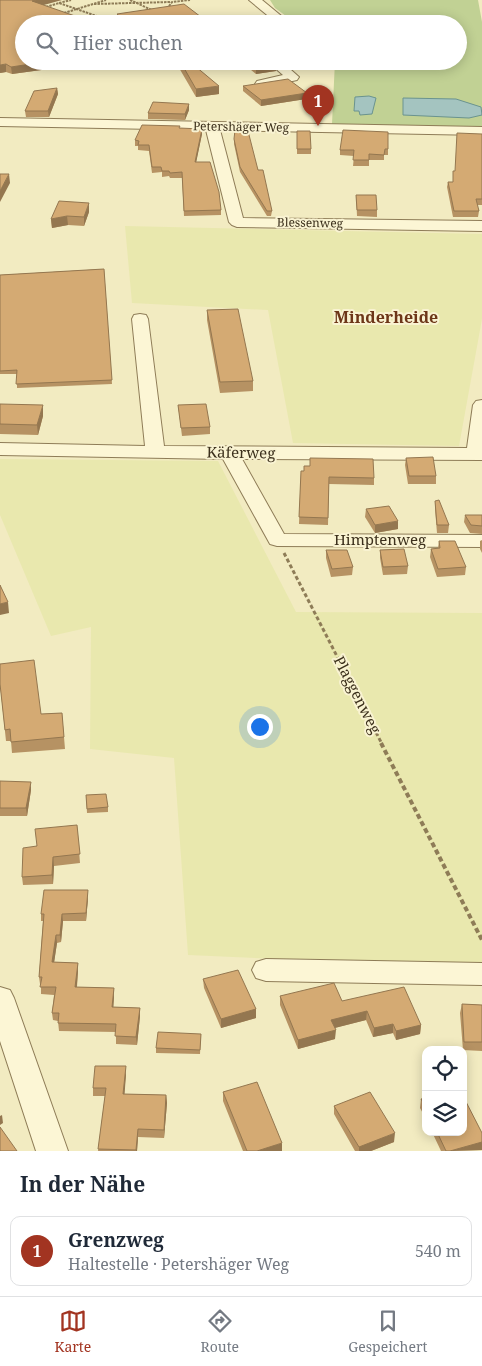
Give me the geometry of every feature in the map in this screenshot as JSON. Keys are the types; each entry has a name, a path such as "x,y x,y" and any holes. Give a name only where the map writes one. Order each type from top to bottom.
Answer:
{"street":[{"path":"255,0 274,15"},
{"path":"258,84 294,77 285,70"},
{"name":"Petershäger Weg","path":"0,122 482,132"},
{"name":"Blessenweg","path":"212,127 237,222 482,226"},
{"path":"140,319 155,452"},
{"path":"479,454 482,405"},
{"name":"Käferweg","path":"0,449 229,453 479,454"},
{"path":"229,453 277,540"},
{"name":"Himptenweg","path":"277,540 482,541"},
{"path":"266,970 482,974"},
{"path":"0,998 52,1151"}],"path":[{"path":"46,7 71,0"},
{"path":"97,0 102,2"},
{"path":"63,14 106,0"},
{"path":"130,0 156,12 147,14"},
{"path":"94,4 190,0"},
{"path":"166,10 172,2"},
{"path":"60,3 94,15"},
{"name":"Plaggenweg","path":"277,540 482,940"}],"green space":[{"path":"270,0 478,0 482,22 482,128 332,124 335,70 467,70 467,15 285,15 275,8"},
{"path":"125,226 482,234 482,319 459,446 293,443 268,310 132,303"},
{"path":"0,459 218,461 296,612 482,613 482,968 188,955 174,758 90,749 91,627 51,636 0,515"}],"water":[{"path":"369,96 376,98 372,114 360,115 359,111 354,111 355,97"},
{"path":"403,98 456,99 481,107 482,115 469,118 403,115"}],"building":[{"path":"0,0 36,0 32,1 72,15 15,15 15,66 11,67 6,64 0,65"},
{"path":"184,4 198,15 118,15"},
{"path":"185,70 200,70 219,86 196,89"},
{"path":"288,79 307,93 261,100 243,86"},
{"path":"57,88 48,111 25,111 34,91"},
{"path":"153,102 189,104 185,114 148,113"},
{"path":"142,125 180,126 179,128 202,129 195,162 210,162 219,192 221,210 184,211 182,172 170,173 169,171 162,171 161,167 152,167 149,145 138,145 139,141 135,140"},
{"path":"235,130 248,131 258,170 263,170 272,211 267,211 240,167 234,139"},
{"path":"343,130 388,132 388,149 385,149 384,155 369,154 369,160 353,160 354,150 340,150"},
{"path":"297,131 310,131 311,149 297,149"},
{"path":"457,133 482,134 482,199 476,199 479,211 454,211 448,182 453,182"},
{"path":"0,174 9,174 0,191"},
{"path":"356,195 376,195 377,210 357,210"},
{"path":"59,201 89,203 84,217 67,216 51,219"},
{"path":"104,269 112,380 16,384 17,370 0,371 0,275"},
{"path":"238,309 253,381 220,382 207,310"},
{"path":"0,404 43,405 37,425 0,424"},
{"path":"206,404 210,427 181,428 178,405"},
{"path":"433,457 436,476 409,476 406,458"},
{"path":"310,458 373,459 374,478 329,477 328,518 299,517 301,471 304,471 304,466 310,466"},
{"path":"439,500 449,525 437,525 435,501"},
{"path":"389,506 398,521 375,525 366,509"},
{"path":"465,515 482,515 482,526 471,525"},
{"path":"439,541 455,541 466,567 438,569 431,549 440,548"},
{"path":"404,549 408,566 383,567 380,550"},
{"path":"326,550 347,550 353,567 332,569"},
{"path":"0,585 8,602 0,604"},
{"path":"34,660 41,714 62,713 64,737 11,742 10,729 5,730 0,684 0,664"},
{"path":"0,781 31,782 26,808 0,808"},
{"path":"106,794 108,807 87,809 86,795"},
{"path":"77,825 80,854 53,857 52,875 22,877 23,848 37,846 35,829"},
{"path":"44,890 88,890 86,913 62,914 60,935 56,935 52,962 78,963 75,987 114,988 112,1007 140,1008 136,1037 115,1036 116,1024 58,1023 59,1013 52,1013 56,987 40,987 42,977 39,977 44,914 41,914"},
{"path":"238,970 256,1009 221,1019 203,979"},
{"path":"334,983 342,1001 404,987 421,1025 396,1031 393,1024 374,1028 367,1011 331,1020 336,1030 298,1040 280,996"},
{"path":"462,1004 482,1005 482,1042 464,1042"},
{"path":"158,1032 201,1034 200,1050 156,1048"},
{"path":"95,1066 126,1066 123,1094 166,1095 164,1130 138,1129 136,1150 98,1149 106,1088 93,1088"},
{"path":"257,1082 282,1143 257,1151 247,1151 223,1092"},
{"path":"370,1092 395,1133 359,1147 334,1106"},
{"path":"467,1104 482,1133 482,1142 446,1151 439,1136 467,1136"},
{"path":"0,1127 17,1151 0,1151"}],"place":[{"name":"Grenzweg","path":"318,126"}],"district":[{"name":"Minderheide","path":"386,317"}]}
